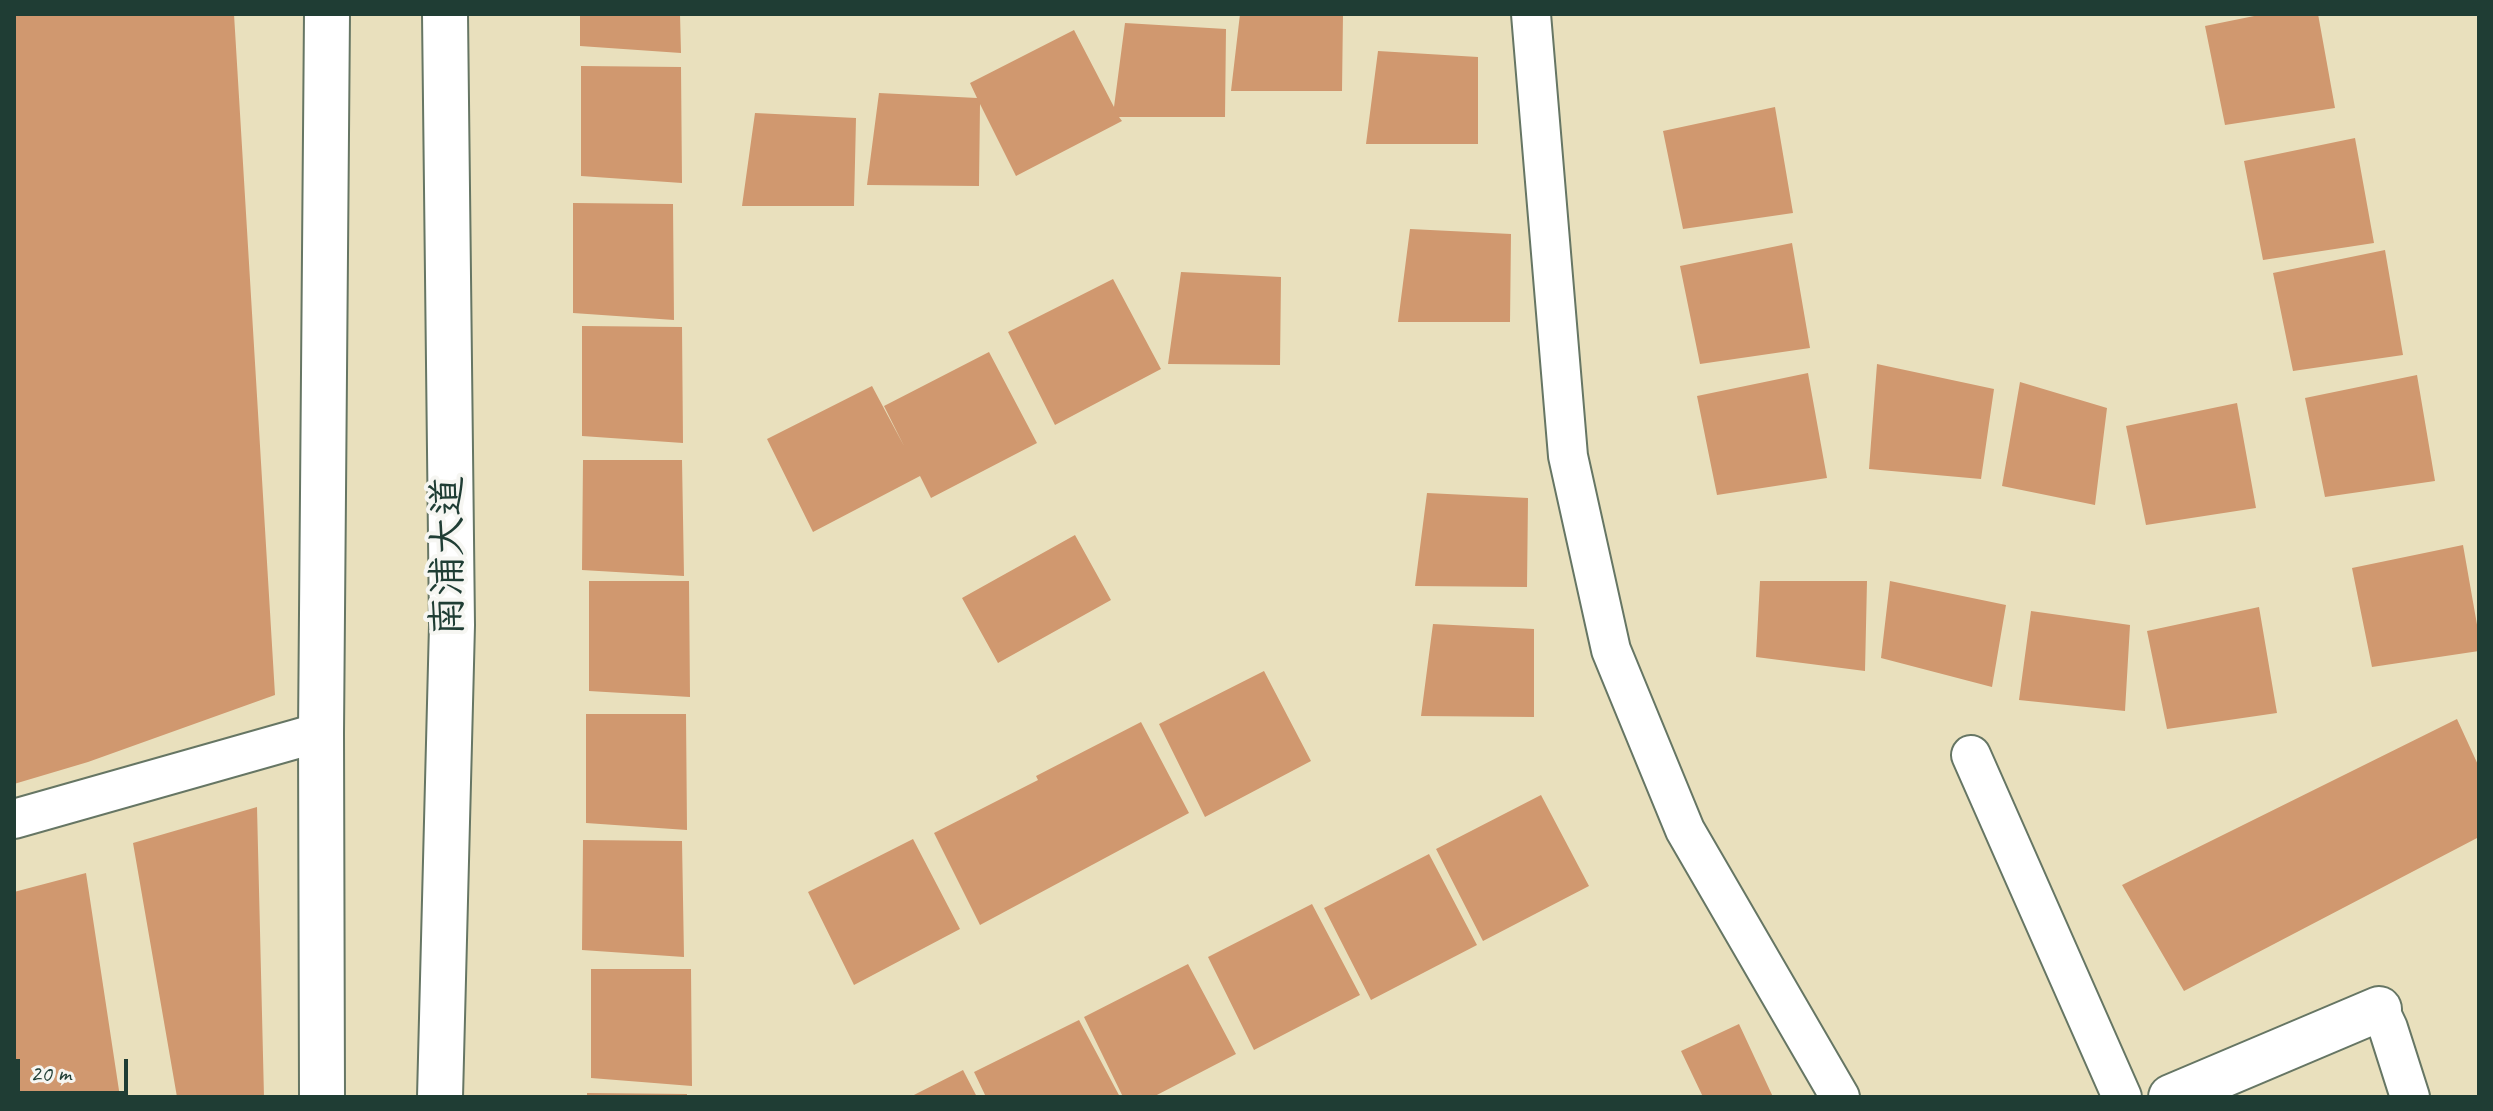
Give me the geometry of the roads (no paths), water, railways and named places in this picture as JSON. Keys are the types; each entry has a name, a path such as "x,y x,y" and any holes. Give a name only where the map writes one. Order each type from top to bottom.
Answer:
{"main road":[{"path":"322,1097 321,732 327,14"},
{"name":"南浦大道","path":"440,1097 452,625 445,14"},
{"path":"2171,1097 2379,1009"}],"street":[{"path":"1531,14 1568,456 1611,650 1685,830 1840,1097"},
{"path":"14,819 321,732"},
{"path":"1971,755 2122,1097"},
{"path":"2379,1009 2410,1097"}]}
